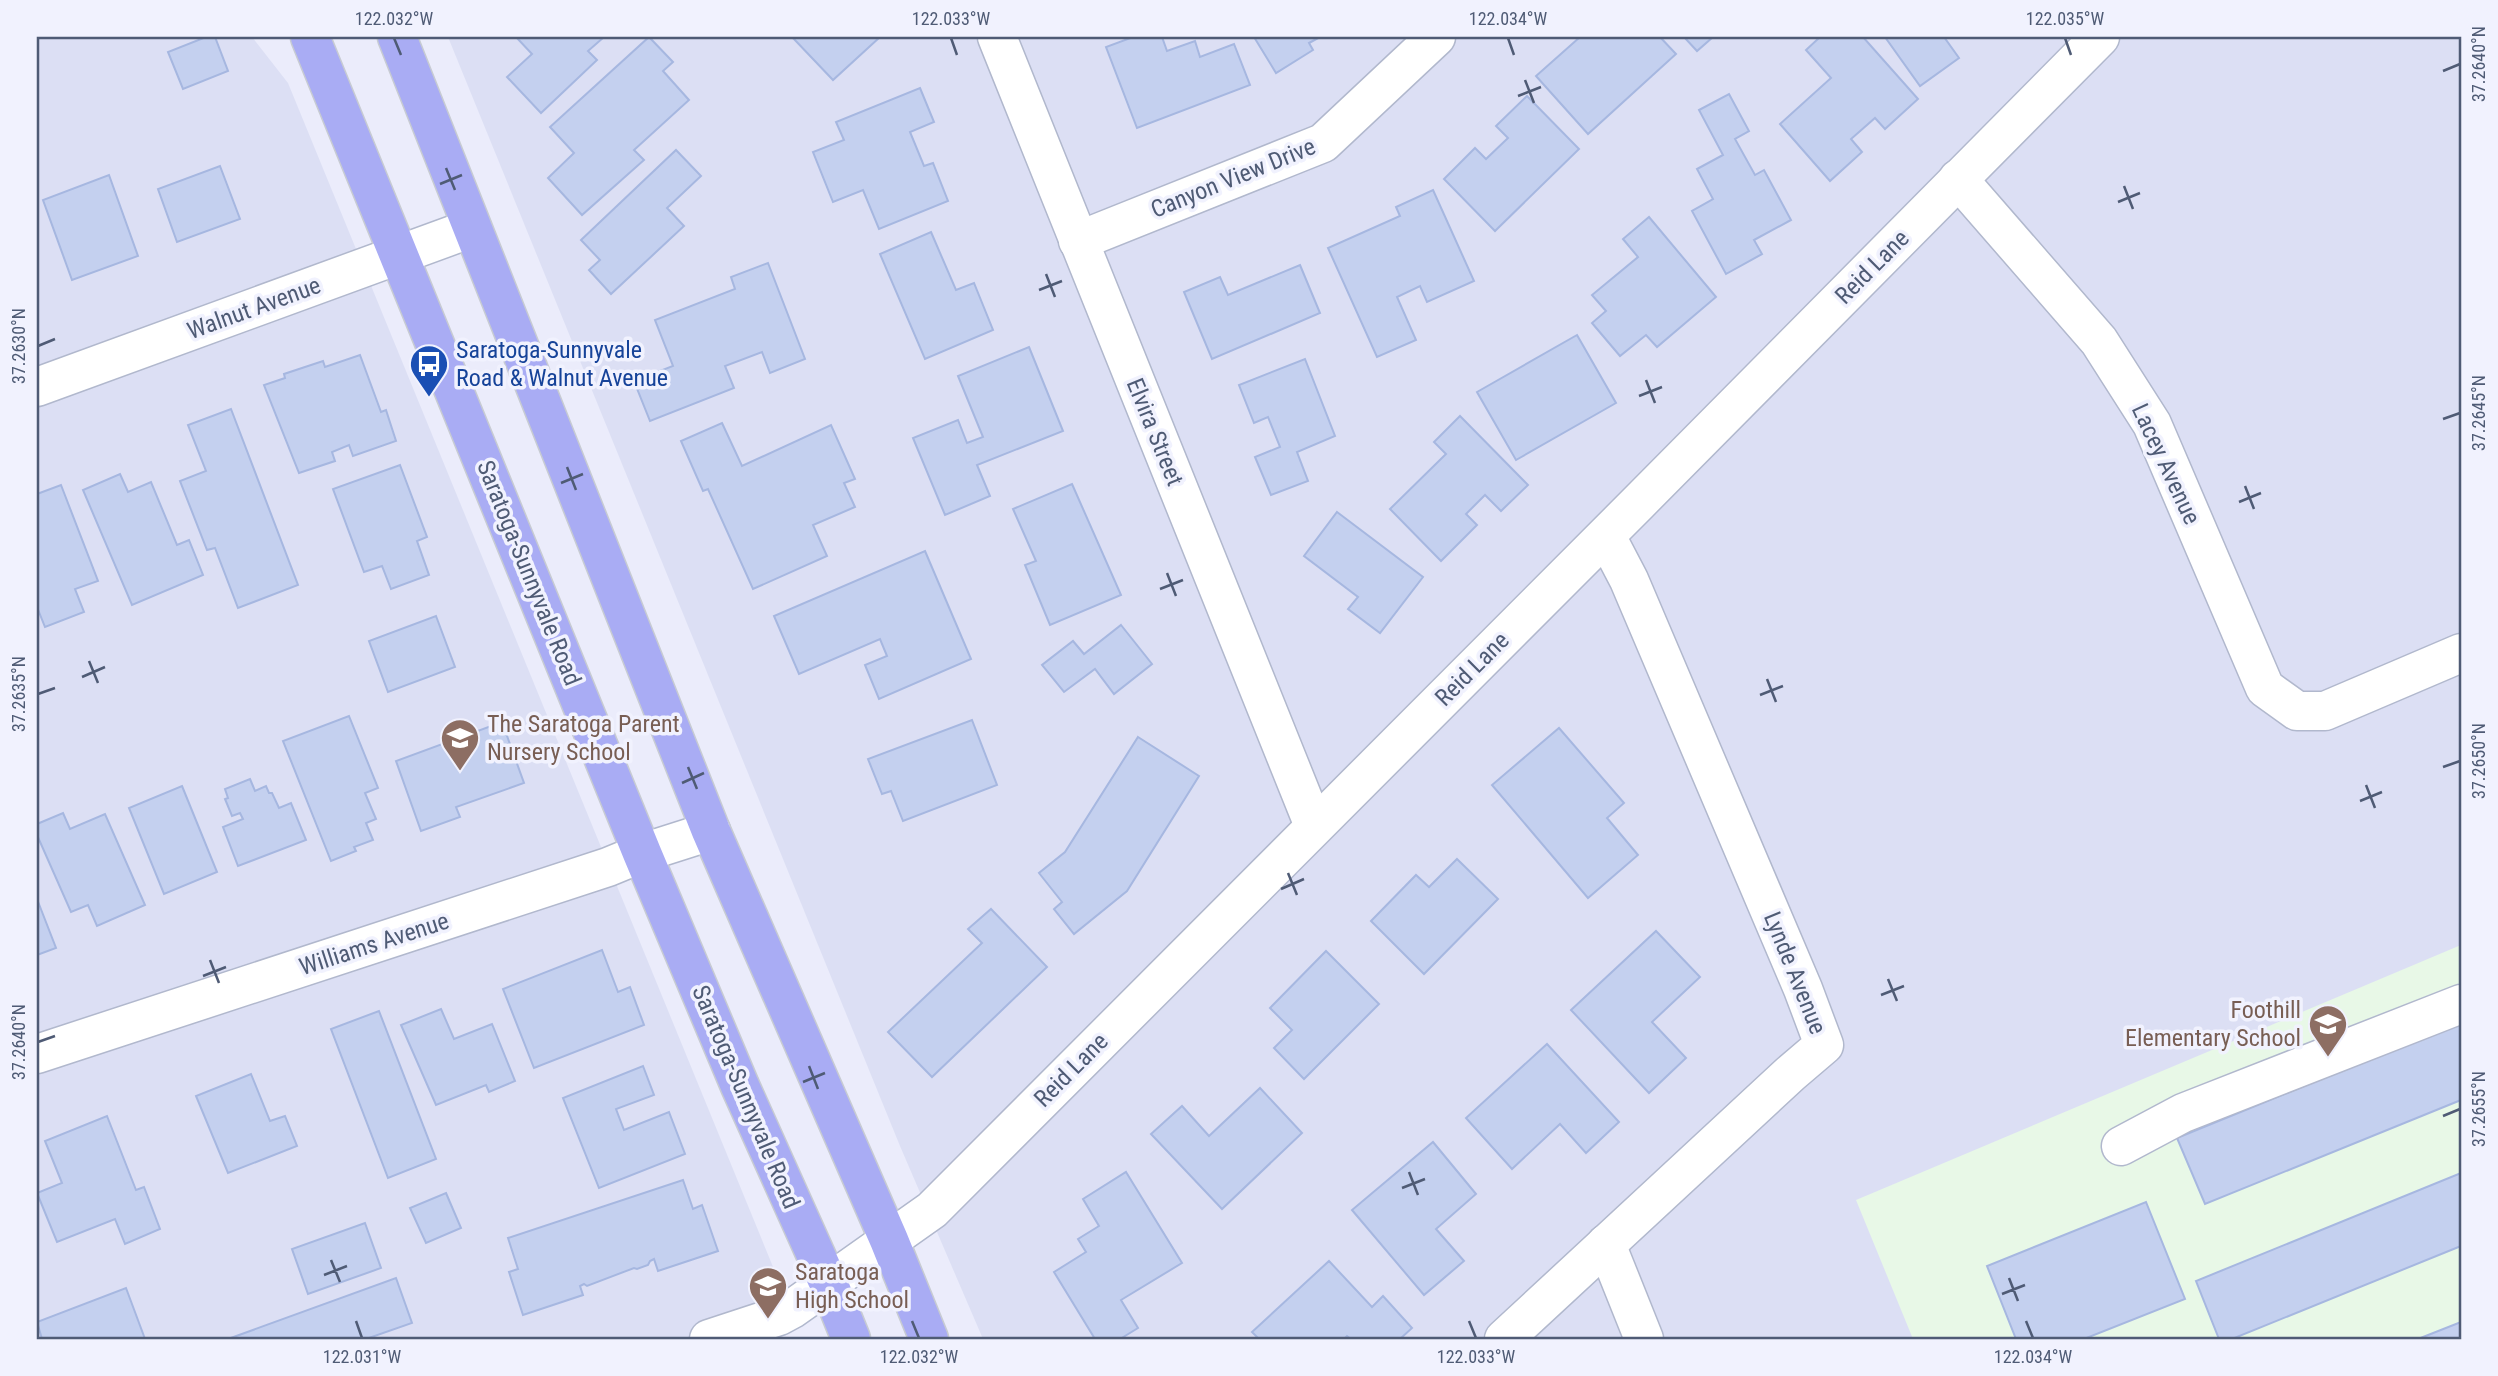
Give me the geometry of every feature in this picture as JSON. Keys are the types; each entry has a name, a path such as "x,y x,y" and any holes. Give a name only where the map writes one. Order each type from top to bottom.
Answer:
{"main road":[{"name":"Saratoga-Sunnyvale Road","path":"310,37 642,853 851,1339"},
{"path":"397,37 711,831 889,1240 929,1339"}],"street":[{"name":"Elvira Street","path":"997,37 1314,826"},
{"name":"Canyon View Drive","path":"1078,241 1323,142 1436,37"},
{"name":"Reid Lane","path":"709,1339 779,1316 792,1309 932,1210 2100,37"},
{"name":"Lacey Avenue","path":"1958,179 2099,341 2152,424 2264,688 2297,711 2326,710 2461,653"},
{"name":"Walnut Avenue","path":"37,387 472,228"},
{"name":"Lynde Avenue","path":"1605,1244 1824,1045 1803,989 1629,580 1606,536"},
{"name":"Williams Avenue","path":"37,1054 711,831"},
{"path":"2121,1146 2183,1113 2461,1004"},
{"path":"1504,1339 1605,1244 1644,1339"}],"shaded area":[{"path":"37,37 252,37 288,83 787,1301 696,1339 37,1339"},
{"path":"448,37 2461,37 2461,1339 983,1339 900,1146"},
{"name":"Foothill Elementary School","path":"2461,945 2461,1339 1913,1339 1856,1200"}],"building":[{"path":"206,37 215,37 228,71 183,89 168,52"},
{"path":"516,37 604,37 588,51 597,60 541,113 507,77 532,54"},
{"path":"649,37 673,62 663,71 689,100 634,150 644,160 582,215 548,178 574,153 550,127"},
{"path":"792,37 880,37 833,80"},
{"path":"1133,37 1162,37 1167,51 1195,41 1200,57 1234,44 1250,85 1137,128 1106,47"},
{"path":"1254,37 1320,37 1309,43 1313,50 1276,73"},
{"path":"1580,37 1660,37 1676,54 1588,134 1536,76"},
{"path":"1684,37 1713,37 1697,51"},
{"path":"1820,37 1863,37 1918,99 1885,129 1875,118 1851,139 1862,152 1830,181 1780,124 1831,78 1806,50"},
{"path":"1885,37 1944,37 1959,58 1920,86"},
{"path":"920,88 934,122 910,132 924,166 933,163 948,201 879,229 863,190 833,202 813,152 844,140 836,122"},
{"path":"1729,94 1749,131 1735,139 1755,175 1764,170 1791,220 1754,240 1762,254 1726,274 1692,211 1713,199 1697,169 1723,155 1699,110"},
{"path":"1527,96 1579,149 1495,231 1444,179 1475,148 1486,159 1508,138 1496,126"},
{"path":"676,150 701,176 667,208 684,226 611,294 589,270 600,260 581,240"},
{"path":"220,166 240,219 177,242 158,189"},
{"path":"109,175 138,256 72,280 43,200"},
{"path":"1433,190 1474,281 1427,302 1420,286 1397,297 1416,340 1377,357 1328,248 1400,216 1396,207"},
{"path":"1649,217 1716,297 1657,347 1646,335 1620,356 1592,323 1606,311 1592,295 1638,257 1623,239"},
{"path":"931,232 956,290 974,283 993,330 925,359 880,254"},
{"path":"768,263 805,359 770,373 762,352 725,366 734,388 650,421 634,381 673,366 655,320 735,289 731,277"},
{"path":"1300,265 1320,313 1212,359 1184,292 1220,277 1228,295"},
{"path":"1577,335 1616,403 1516,460 1477,392"},
{"path":"1029,347 1063,431 977,465 990,496 945,515 913,438 958,420 967,443 983,437 958,376"},
{"path":"360,355 381,412 386,410 396,441 353,456 349,445 332,452 335,461 299,473 264,385 285,378 284,374 323,361 325,367"},
{"path":"1305,359 1335,436 1297,452 1308,481 1271,495 1255,457 1280,447 1268,417 1254,423 1239,385"},
{"path":"231,409 298,585 238,608 215,548 207,550 180,481 206,471 188,425"},
{"path":"1460,416 1528,485 1501,511 1485,495 1466,514 1477,525 1441,561 1390,509 1446,454 1434,442"},
{"path":"722,423 742,466 831,425 855,479 844,483 855,507 813,525 827,556 753,589 708,489 703,491 681,441"},
{"path":"400,465 427,537 417,541 429,575 391,589 382,566 364,572 333,489"},
{"path":"120,474 128,492 151,482 177,545 189,540 203,575 132,605 83,490"},
{"path":"1072,484 1121,595 1050,625 1025,565 1036,561 1013,509"},
{"path":"61,485 98,581 75,589 84,612 45,627 37,607 37,494"},
{"path":"1337,512 1423,577 1380,633 1348,609 1358,597 1304,556"},
{"path":"925,551 971,659 879,699 865,665 887,656 880,639 799,674 774,616"},
{"path":"436,616 455,667 388,692 369,641"},
{"path":"1121,625 1152,664 1114,694 1095,669 1064,692 1042,665 1073,641 1084,654"},
{"path":"349,716 378,788 365,793 376,819 366,823 373,840 354,847 356,851 331,861 283,741"},
{"path":"972,720 997,785 903,821 891,791 882,794 868,759"},
{"name":"The Saratoga Parent Nursery School","path":"502,722 524,783 456,807 460,817 421,831 396,761"},
{"path":"1559,728 1624,803 1607,818 1638,855 1588,898 1492,785"},
{"path":"1138,737 1199,776 1127,891 1074,934 1054,909 1062,902 1039,873 1065,852"},
{"path":"250,779 255,791 266,786 279,808 291,803 306,840 238,866 223,827 243,819 240,813 232,816 225,799 228,798 225,789"},
{"path":"182,786 217,872 164,894 129,808"},
{"path":"63,813 70,829 105,814 145,905 97,926 88,905 71,912 37,835 37,824"},
{"path":"1457,859 1498,899 1424,974 1371,921 1416,875 1429,887"},
{"path":"37,899 56,948 37,955"},
{"path":"991,909 1047,967 932,1077 888,1032 982,943 968,929"},
{"path":"1656,931 1700,977 1652,1022 1686,1058 1649,1093 1571,1010"},
{"path":"602,950 618,992 630,987 644,1025 534,1068 503,989"},
{"path":"1326,951 1379,1004 1304,1079 1274,1048 1292,1030 1270,1008"},
{"path":"441,1009 454,1039 492,1024 515,1081 489,1092 486,1085 436,1105 401,1025"},
{"path":"379,1011 436,1159 388,1178 331,1029"},
{"path":"2461,1022 2461,1100 2205,1204 2177,1138"},
{"path":"1547,1044 1619,1122 1586,1153 1560,1124 1512,1169 1466,1118"},
{"path":"643,1066 654,1095 616,1109 624,1130 669,1112 685,1154 599,1188 563,1098"},
{"path":"251,1074 270,1121 285,1116 297,1146 228,1173 196,1096"},
{"path":"1260,1088 1302,1133 1222,1209 1151,1134 1182,1106 1209,1136"},
{"path":"107,1116 136,1190 144,1187 160,1229 125,1244 115,1219 57,1242 37,1193 62,1183 45,1141"},
{"path":"1433,1142 1476,1194 1436,1229 1464,1261 1424,1295 1352,1210"},
{"path":"1126,1172 1182,1263 1121,1300 1138,1328 1120,1339 1095,1339 1054,1272 1086,1252 1078,1239 1099,1226 1083,1199"},
{"path":"2461,1173 2461,1246 2232,1339 2219,1339 2196,1281"},
{"path":"683,1180 693,1209 702,1205 718,1251 658,1271 654,1259 648,1265 580,1286 583,1295 523,1315 509,1272 518,1269 508,1238"},
{"path":"446,1193 461,1228 426,1243 410,1208"},
{"path":"2146,1202 2185,1299 2084,1339 2016,1339 1987,1266"},
{"path":"365,1223 381,1268 308,1294 292,1249"},
{"path":"1329,1261 1372,1307 1383,1296 1412,1328 1400,1339 1351,1339 1347,1336 1344,1339 1259,1339 1252,1332"},
{"path":"396,1278 412,1323 366,1339 228,1339"},
{"path":"126,1288 145,1339 42,1339 37,1322"},
{"path":"2461,1322 2461,1339 2418,1339"}],"place":[{"name":"Saratoga-Sunnyvale Road & Walnut Avenue","path":"429,398"},
{"name":"The Saratoga Parent Nursery School","path":"460,772"},
{"name":"Foothill Elementary School","path":"2328,1058"},
{"name":"Saratoga High School","path":"768,1320"}]}
